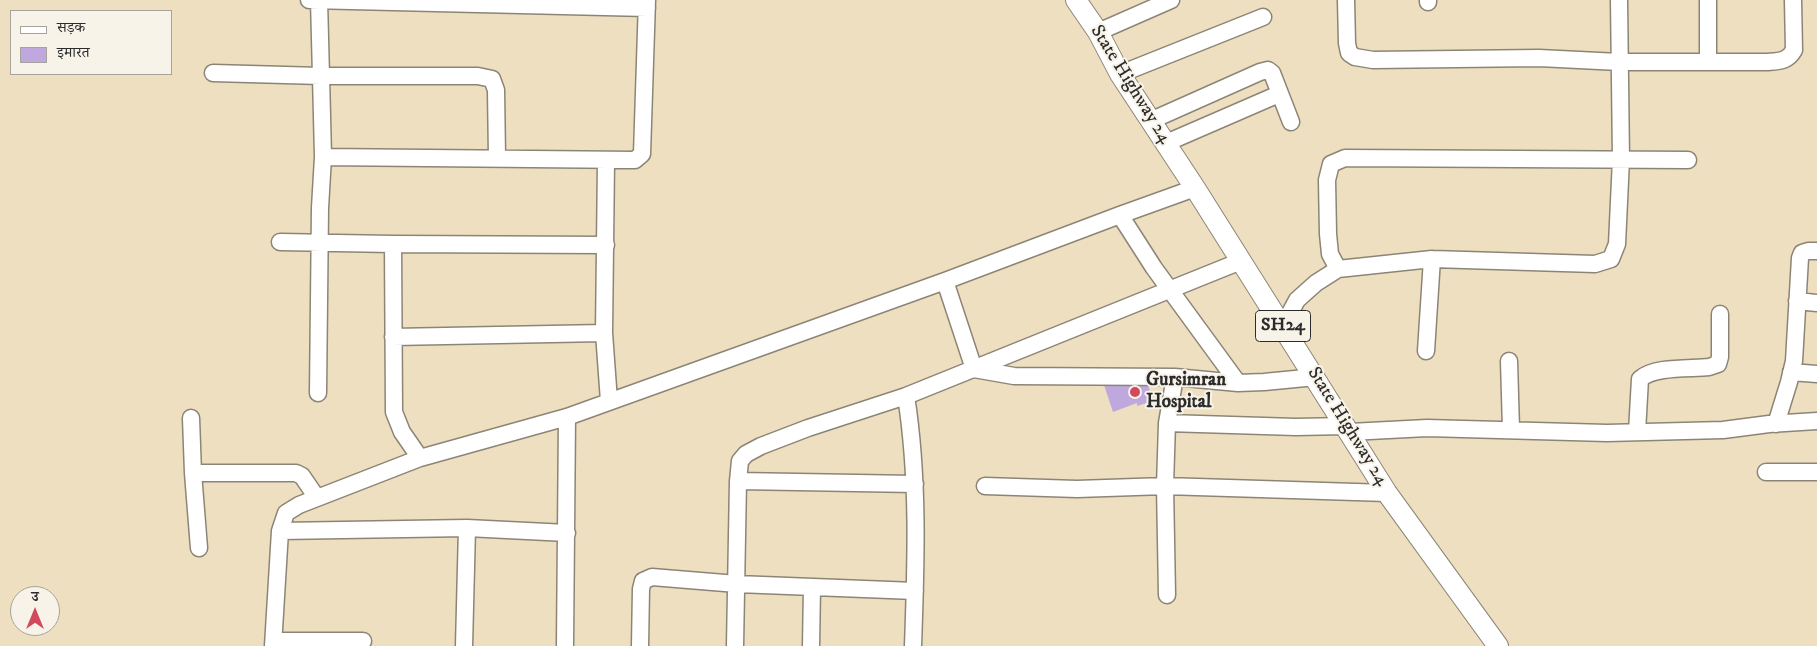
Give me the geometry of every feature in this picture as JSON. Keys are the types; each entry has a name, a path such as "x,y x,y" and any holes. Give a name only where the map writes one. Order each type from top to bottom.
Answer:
{"main road":[{"name":"State Highway 24","path":"1076,0 1098,32 1120,74 1316,377 1387,493 1498,646"}],"street":[{"path":"308,0 647,4 642,154 635,160 323,157"},
{"path":"318,393 323,157 319,0"},
{"path":"1098,32 1171,0"},
{"path":"1346,0 1347,43 1349,53 1355,57 1373,60 1539,58 1619,62 1783,61 1790,57 1794,50 1793,0"},
{"path":"1283,326 1296,300 1316,283 1338,269 1432,259 1595,264 1612,259 1617,244 1621,159 1619,0"},
{"path":"1708,0 1708,62"},
{"path":"1120,74 1263,17"},
{"path":"1150,121 1268,70 1272,73 1291,122"},
{"path":"213,73 321,76 478,76 492,79 496,90 497,158"},
{"path":"1166,143 1279,94"},
{"path":"1338,269 1330,254 1327,180 1331,164 1345,158 1688,160"},
{"path":"606,161 604,333 609,401"},
{"path":"363,641 274,644 280,530 286,513 299,504 420,458 567,416 945,281 1195,188"},
{"path":"1120,215 1238,383"},
{"path":"280,242 606,245"},
{"path":"393,244 394,412 402,432 420,458"},
{"path":"1776,424 1794,361 1800,258 1802,253 1817,251"},
{"path":"1426,351 1432,259"},
{"path":"735,646 738,481 740,461 746,454 808,428 906,396 1241,261"},
{"path":"945,281 974,369"},
{"path":"1797,301 1817,303"},
{"path":"1637,432 1640,379 1645,374 1654,371 1710,367 1718,364 1720,358 1720,314"},
{"path":"393,337 604,333"},
{"path":"1509,361 1511,429"},
{"path":"974,369 1014,376 1175,377 1238,383 1316,377"},
{"path":"1791,372 1817,374"},
{"path":"1167,595 1165,486 1167,422 1175,377"},
{"path":"906,396 912,434 915,484 913,646"},
{"path":"565,644 567,416"},
{"path":"191,418 199,548"},
{"path":"1167,422 1348,429 1511,429 1607,433 1723,430 1817,421"},
{"path":"1766,472 1817,472"},
{"path":"193,473 296,473 302,476 317,498"},
{"path":"738,481 915,484"},
{"path":"985,486 1077,489 1165,486 1387,493"},
{"path":"280,530 467,528 567,533"},
{"path":"464,646 467,528"},
{"path":"640,646 641,589 643,582 652,577 737,584 915,591"},
{"path":"811,646 812,587"}],"building":[{"path":"1120,380 1147,382 1153,401 1137,406 1137,403 1113,412 1104,385"}],"place":[{"name":"Gursimran Hospital","path":"1135,392"}]}
